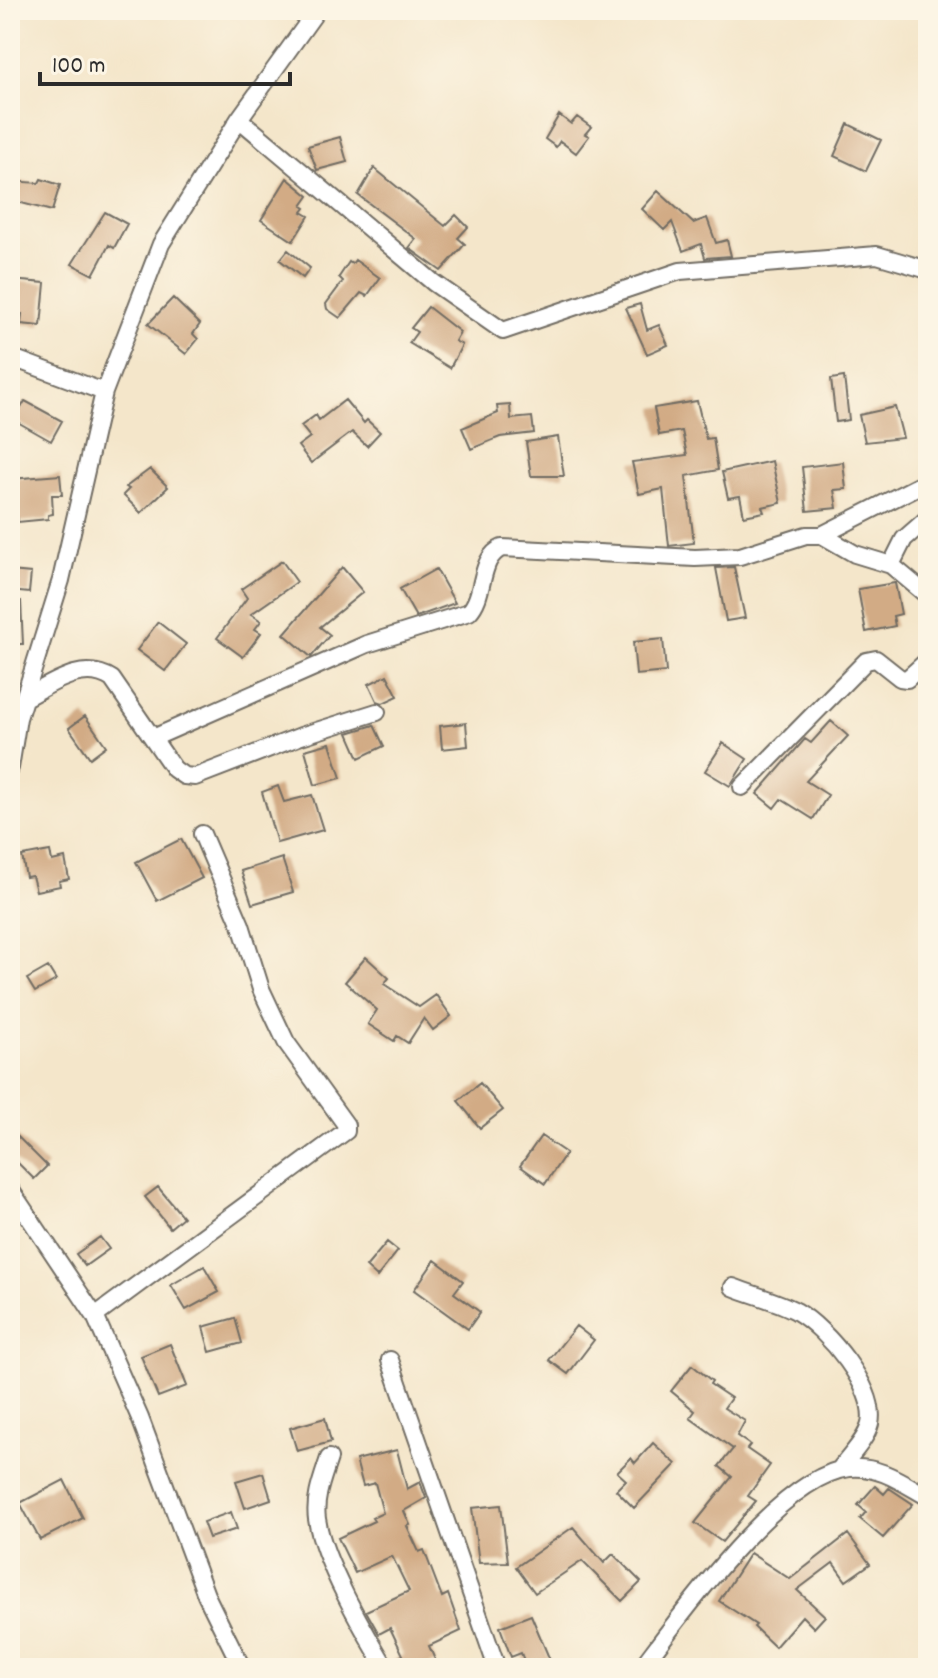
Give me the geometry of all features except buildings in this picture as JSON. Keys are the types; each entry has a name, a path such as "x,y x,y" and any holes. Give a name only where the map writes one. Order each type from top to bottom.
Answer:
{"street":[{"path":"10,768 18,718 17,695 61,580 104,392 161,244 239,119 317,10"},
{"path":"239,119 434,283 503,331 680,271 877,255 928,270"},
{"path":"10,357 104,392"},
{"path":"153,738 367,644 469,612 477,601 489,557 502,548 695,558 740,556 806,535 822,535 928,481"},
{"path":"891,565 904,539 928,518"},
{"path":"822,535 855,554 891,565 928,596"},
{"path":"742,787 866,661 876,659 900,678 907,679 928,660"},
{"path":"17,695 83,670 99,670 112,679 174,769 184,776 195,777 301,736 377,712"},
{"path":"95,1316 346,1131 346,1125 305,1071 280,1029 261,989 241,925 202,834"},
{"path":"10,1189 95,1316 140,1418 206,1595 242,1668"},
{"path":"641,1668 693,1601 770,1512 839,1470 869,1429 872,1413 866,1387 836,1349 798,1312 733,1287"},
{"path":"390,1360 497,1668"},
{"path":"329,1458 318,1492 317,1520 354,1614 386,1668"},
{"path":"839,1470 876,1469 928,1497"}]}
